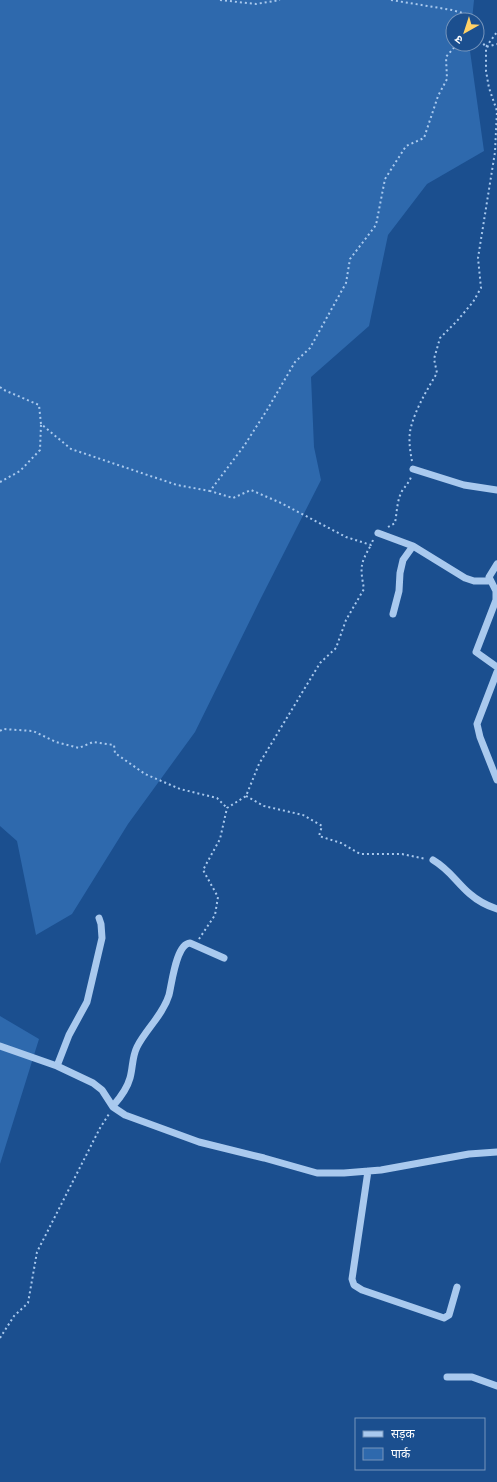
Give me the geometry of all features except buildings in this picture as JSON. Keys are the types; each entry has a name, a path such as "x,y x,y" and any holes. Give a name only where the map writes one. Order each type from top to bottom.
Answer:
{"street":[{"path":"413,469 471,487 497,490"},
{"path":"378,533 413,546 465,578 474,581 490,581"},
{"path":"393,614 399,591 400,573 403,560 413,546"},
{"path":"497,564 490,574 490,581 496,591 496,600 476,652 497,667"},
{"path":"497,672 477,724 480,737 497,780"},
{"path":"433,860 445,867 470,894 482,903 497,909"},
{"path":"58,1066 69,1035 87,1002 101,942 102,932 99,918"},
{"path":"113,1107 121,1098 131,1077 133,1056 137,1047 165,1005 180,953 187,944 195,945 224,958"},
{"path":"0,1046 58,1066 98,1086 113,1107 125,1115 199,1142 316,1173 330,1174 368,1171 469,1154 497,1152"},
{"path":"368,1171 352,1279 354,1285 362,1290 444,1318 449,1315 457,1287"},
{"path":"447,1377 472,1376 497,1386"}],"path":[{"path":"220,0 256,4 280,0"},
{"path":"391,0 459,12"},
{"path":"195,945 215,915 218,897 203,870 220,839 226,808 246,796 259,764 320,663 336,648 346,620 364,590 362,561 378,533 395,523 402,492 409,482 413,469 410,446 410,428 426,391 437,373 434,359 440,338 473,302 481,288 478,258 496,152 497,111 489,88 486,71 486,46 497,32"},
{"path":"486,46 497,44"},
{"path":"210,491 248,440 268,410 295,362 310,348 346,283 350,259 376,225 385,179 406,146 424,138 438,96 447,79 446,57 450,52"},
{"path":"0,387 39,405 41,424 40,450 20,471 0,482"},
{"path":"41,424 71,449 177,486 210,491 233,498 251,490 281,503 346,537 371,545"},
{"path":"0,731 3,729 33,731 56,742 79,748 94,742 114,745 116,753 145,774 180,789 217,798 226,808"},
{"path":"246,796 264,806 303,816 322,826 319,836 341,843 360,854 402,854 433,860"},
{"path":"0,1338 14,1316 28,1303 37,1252 100,1128 113,1107"}],"green space":[{"path":"0,0 474,0 473,12 445,12 445,52 470,52 484,151 427,184 388,235 369,326 311,377 314,447 321,480 195,732 128,824 72,914 36,935 17,841 0,826"},
{"path":"0,1016 39,1039 0,1164"}]}
